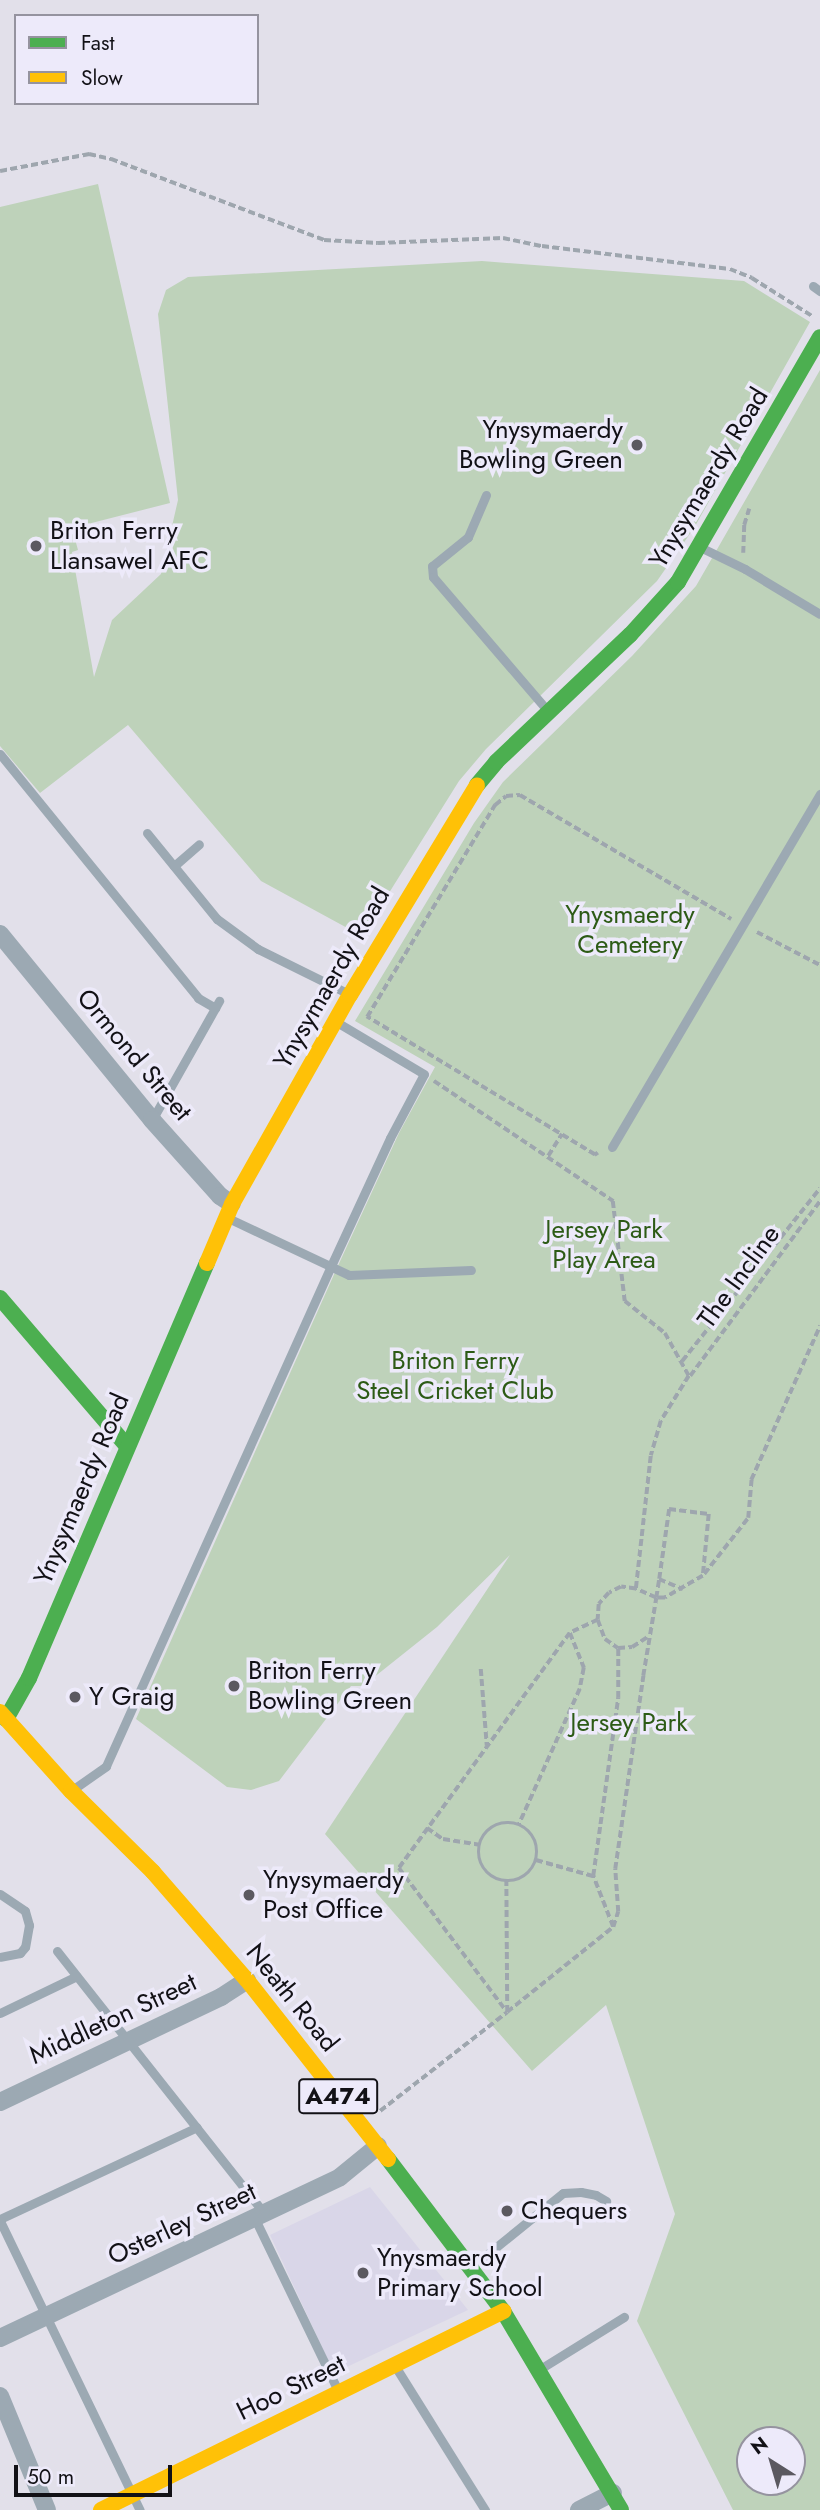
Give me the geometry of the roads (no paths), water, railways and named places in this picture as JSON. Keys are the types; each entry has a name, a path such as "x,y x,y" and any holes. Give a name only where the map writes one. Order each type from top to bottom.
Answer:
{"street":[{"name":"Ynysymaerdy Road","path":"2,1720 29,1678 126,1445 229,1211 350,995 469,794 496,762 630,635 678,582 820,337"},
{"name":"Ormond Street","path":"0,934 152,1120 220,1196 229,1211"},
{"path":"0,1298 126,1445"},
{"name":"Neath Road","path":"2,1720 153,1872 247,1980 378,2146 503,2312 617,2502"},
{"name":"Middleton Street","path":"0,2102 130,2042 220,1997 247,1980"},
{"name":"Osterley Street","path":"0,2338 340,2177 378,2146"},
{"name":"Hoo Street","path":"101,2510 503,2312"},
{"path":"0,2396 47,2510"},
{"path":"579,2510 617,2502"}],"lane":[{"path":"486,495 468,537 432,566 433,577 549,713"},
{"path":"700,547 745,569 820,614"},
{"path":"0,754 198,998 217,1005 152,1120"},
{"path":"612,1147 820,794"},
{"path":"147,833 217,919 247,942 350,995"},
{"path":"174,866 199,844"},
{"path":"71,1791 106,1766 330,1268 390,1138 424,1074 335,1021"},
{"name":"Ormond Street","path":"229,1211 330,1268 349,1275 471,1270"},
{"path":"0,1894 25,1911 29,1925 25,1947 20,1953 0,1957"},
{"path":"57,1951 197,2127 260,2217 338,2391"},
{"path":"0,2013 77,1976"},
{"path":"140,2510 0,2220 197,2127"},
{"path":"470,2268 563,2193 582,2192 596,2195 606,2201"},
{"path":"539,2370 624,2317"},
{"path":"394,2365 485,2510"}],"place":[{"name":"Ynysymaerdy Bowling Green","path":"637,445"},
{"name":"Briton Ferry Llansawel AFC","path":"36,546"},
{"name":"Briton Ferry Bowling Green","path":"234,1686"},
{"name":"Y Graig","path":"75,1697"},
{"name":"Ynysymaerdy Post Office","path":"249,1895"},
{"name":"Chequers","path":"507,2211"},
{"name":"Ynysmaerdy Primary School","path":"363,2273"}],"park label":[{"name":"Ynysmaerdy Cemetery","path":"630,930"},
{"name":"Jersey Park Play Area","path":"604,1245"},
{"name":"Briton Ferry Steel Cricket Club","path":"455,1376"},
{"name":"Jersey Park","path":"629,1723"}]}
